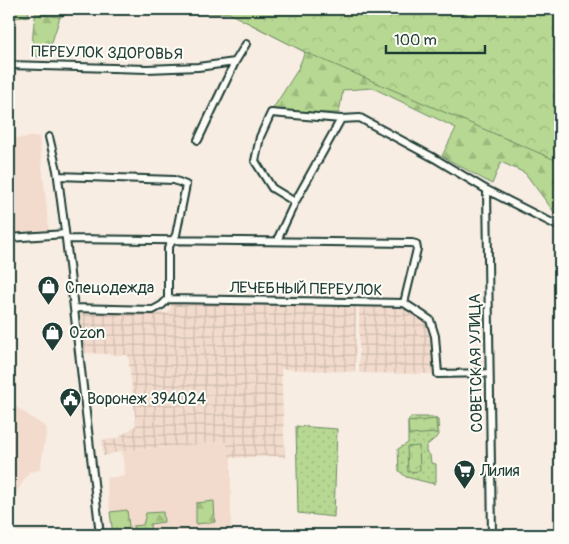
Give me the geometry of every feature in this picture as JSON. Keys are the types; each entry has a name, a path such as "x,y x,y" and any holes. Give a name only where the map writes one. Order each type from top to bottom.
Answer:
{"street":[{"path":"198,140 235,62 246,44"},
{"name":"ПЕРЕУЛОК ЗДОРОВЬЯ","path":"9,65 147,69 198,67 235,62"},
{"path":"296,202 272,188 255,161 260,136 272,114 341,120 360,118 434,158 487,190 560,227"},
{"path":"279,241 296,202 341,120"},
{"path":"49,137 58,176 66,237 100,535"},
{"path":"58,176 174,180 186,185 176,235 168,248 168,299"},
{"name":"СОВЕТСКАЯ УЛИЦА","path":"487,190 492,535"},
{"path":"9,238 66,237 412,243 416,244 418,249 404,303"},
{"name":"ЛЕЧЕБНЫЙ ПЕРЕУЛОК","path":"74,308 153,310 168,299 404,303 430,320 435,336 438,374 489,374"}],"shaded area":[{"path":"39,136 49,230 9,233 9,139"},
{"path":"172,303 356,306 355,372 281,369 285,458 278,456 231,458 227,453 227,442 122,451 103,456 102,440 118,438 136,425 128,355 84,353 81,312 168,313"},
{"path":"359,306 406,308 430,324 434,374 359,373"},
{"path":"9,402 47,428 40,470 29,472 9,505"},
{"path":"227,442 227,453 231,458 231,535 113,535 106,478 125,476 122,451"}],"green space":[{"path":"9,9 28,9 29,16 9,19"},
{"path":"37,9 76,9 60,17 50,48 43,56 38,57 33,54 33,37"},
{"path":"39,9 76,9 60,17 40,15"},
{"path":"169,9 560,19 560,220 525,173 501,162 492,184 442,156 456,128 373,88 343,90 339,113 293,113 272,110 297,71 305,52 229,13 180,14"},
{"path":"169,9 560,9 560,162 305,52 229,13 180,14"},
{"path":"411,417 433,417 438,420 439,435 426,446 426,452 430,455 431,463 436,464 436,482 434,484 406,477 399,471 398,449 408,443 408,421"},
{"path":"436,419 437,433 409,435 408,422"},
{"path":"296,426 337,429 334,517 298,513"},
{"path":"419,446 420,471 408,472 407,447"},
{"path":"214,501 215,522 196,524 196,503"},
{"path":"127,510 130,535 113,535 110,512"},
{"path":"163,512 164,522 150,524 151,535 134,535 133,526 143,525 146,513"}],"place":[{"name":"Спецодежда","path":"49,306"},
{"name":"Ozon","path":"53,351"},
{"name":"Воронеж 394024","path":"71,417"},
{"name":"Лилия","path":"464,489"}]}
